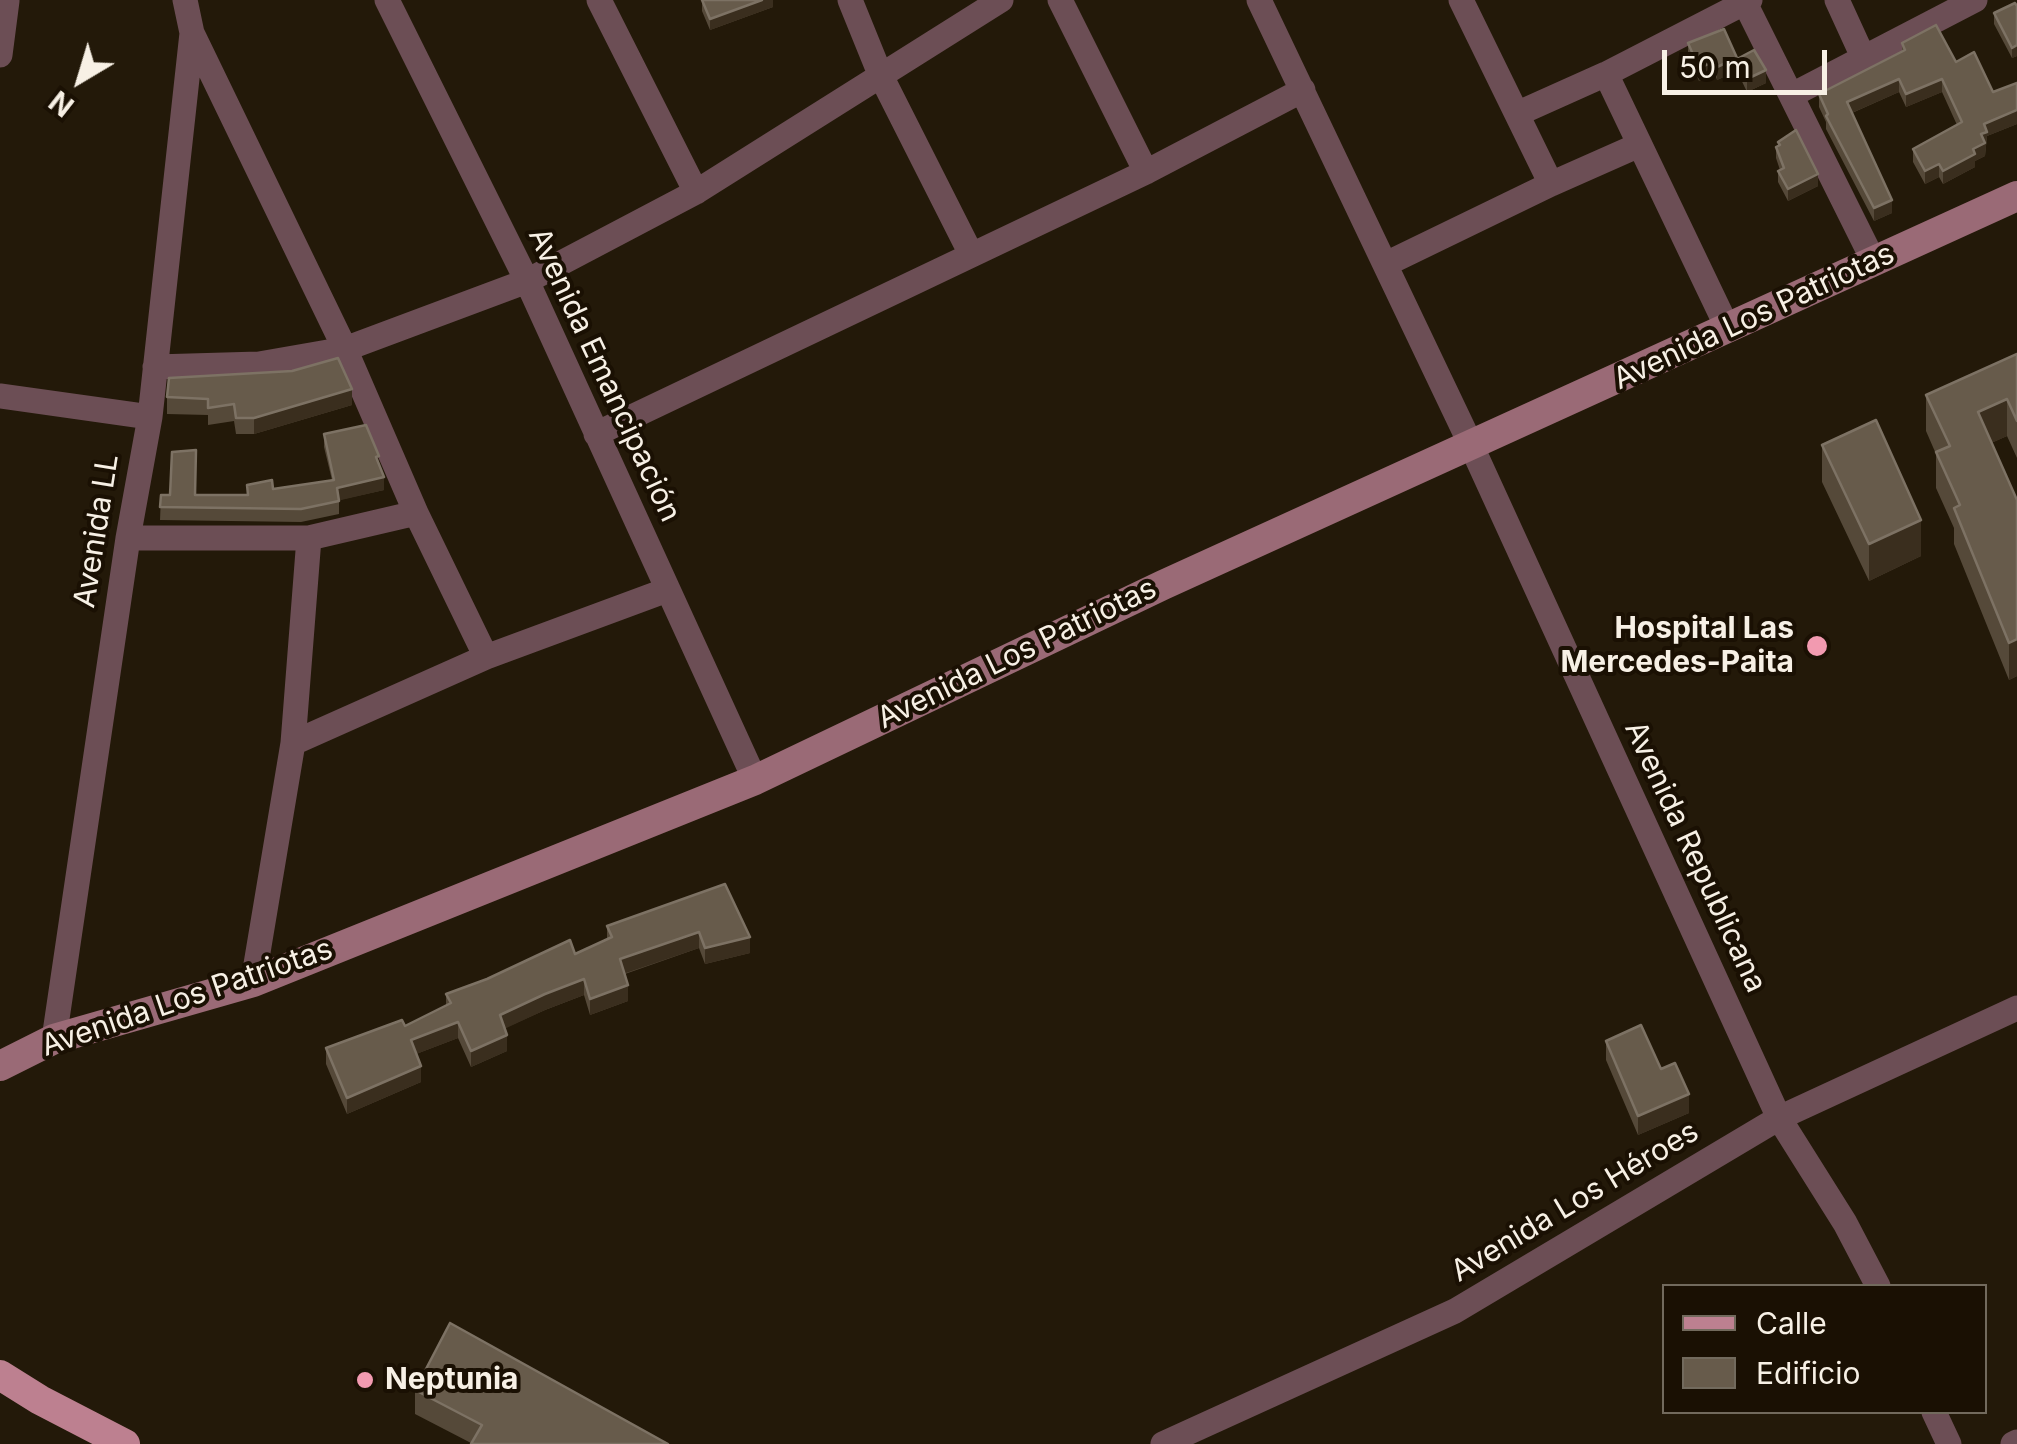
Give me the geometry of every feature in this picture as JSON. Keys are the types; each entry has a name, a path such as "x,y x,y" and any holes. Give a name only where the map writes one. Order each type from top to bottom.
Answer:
{"main road":[{"path":"0,1375 125,1444"}],"street":[{"path":"0,4 9,0"},
{"path":"0,55 9,0"},
{"path":"185,0 192,32 345,349 416,513 486,657"},
{"name":"Avenida Emancipación","path":"388,0 527,281 755,780"},
{"path":"599,0 696,192"},
{"path":"850,0 880,74 971,254"},
{"path":"155,367 259,364 345,349 527,281 696,192 1001,0"},
{"path":"1060,0 1146,172"},
{"name":"Avenida Republicana","path":"1259,0 1471,445 1779,1118 1846,1223 1877,1284"},
{"path":"1462,0 1551,184"},
{"path":"1838,0 1864,59"},
{"path":"1792,95 1975,0"},
{"path":"1519,113 1606,74 1748,1 1874,262"},
{"name":"Avenida LL","path":"54,1039 128,538 150,417 192,32"},
{"path":"1606,74 1728,329"},
{"path":"596,434 1146,172 1304,90"},
{"path":"1386,264 1639,146"},
{"name":"Avenida Los Patriotas","path":"0,1066 54,1039 253,982 755,780 1145,593 2017,196"},
{"path":"0,396 150,417"},
{"path":"128,538 309,538 416,513"},
{"path":"253,982 294,742 309,538"},
{"path":"294,742 486,657 667,590"},
{"name":"Avenida Los Héroes","path":"1163,1444 1455,1310 1779,1118 2017,1008"},
{"path":"1935,1414 1950,1444"}],"building":[{"path":"702,0 762,0 710,19"},
{"path":"2015,3 2017,45 2012,48 1994,13"},
{"path":"1936,25 1956,62 1974,52 1993,92 2017,83 2017,110 1984,124 1987,132 1981,134 1985,143 1973,149 1975,154 1943,171 1939,164 1925,171 1913,149 1962,122 1942,79 1906,94 1899,79 1847,102 1892,200 1874,208 1826,116 1819,94 1905,50 1902,43"},
{"path":"1724,29 1737,58 1717,67 1715,61 1699,68 1688,43"},
{"path":"1754,50 1766,70 1747,79 1737,59"},
{"path":"1796,130 1818,174 1788,189 1778,171 1784,168 1776,147"},
{"path":"2017,354 2017,421 2007,399 1978,412 2017,500 2017,639 2009,643 1954,508 1960,505 1936,452 1950,446 1926,395"},
{"path":"338,358 352,389 254,418 236,418 234,404 208,408 208,399 167,397 169,378 292,371"},
{"path":"1876,420 1921,520 1869,544 1822,445"},
{"path":"366,425 384,477 337,488 339,501 301,509 160,507 161,495 170,495 172,452 196,450 195,495 248,495 247,485 272,480 273,489 334,480 324,434"},
{"path":"725,884 750,937 705,948 699,932 620,959 628,985 590,999 584,979 545,994 500,1015 507,1035 471,1051 458,1022 411,1040 421,1066 347,1098 326,1048 402,1020 405,1026 451,1003 446,994 570,940 575,954 612,937 607,926"},
{"path":"1641,1025 1661,1069 1675,1063 1689,1094 1638,1116 1606,1041"},
{"path":"450,1323 668,1444 471,1444 482,1425 415,1390"}],"place":[{"name":"Hospital Las Mercedes-Paita","path":"1817,646"},
{"name":"Neptunia","path":"365,1380"}]}
